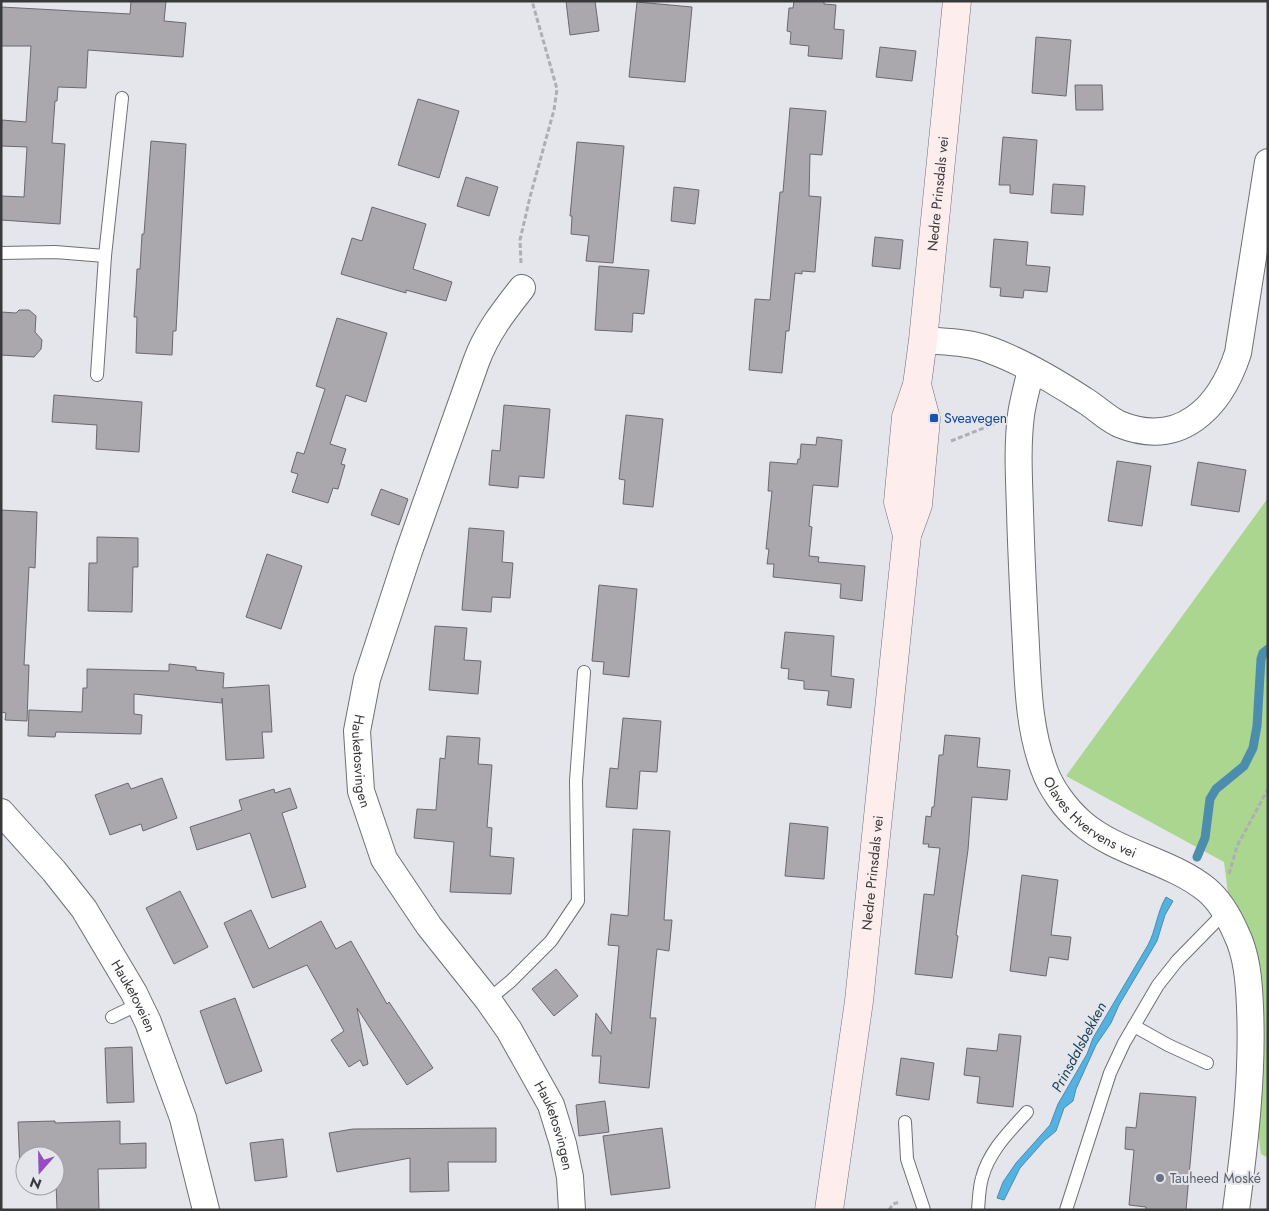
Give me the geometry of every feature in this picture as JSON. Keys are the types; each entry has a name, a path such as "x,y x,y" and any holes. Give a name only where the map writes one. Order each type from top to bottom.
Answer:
{"main road":[{"name":"Nedre Prinsdals vei","path":"829,1210 859,1001 907,536 898,502 906,417 918,385 957,1"}],"street":[{"path":"923,340 989,349 1031,369 1078,396 1116,423 1137,429 1155,431 1172,428 1196,418 1205,411 1225,385 1238,353 1268,162"},
{"name":"Hauketosvingen","path":"522,288 502,312 488,334 476,362 409,551 367,679 357,731 361,791 384,859 429,926 488,1000 509,1030 551,1105 563,1144 570,1177 572,1210"},
{"name":"Olaves Hvervens vei","path":"1031,369 1021,418 1018,461 1022,585 1030,707 1036,740 1044,768 1059,796 1084,824 1104,838 1181,874 1207,890 1217,900 1237,935 1243,952 1248,983 1252,1049 1245,1142 1236,1210"},
{"name":"Hauketoveien","path":"1,812 54,871 84,910 134,993 148,1022 183,1118 206,1210"}],"lane":[{"path":"96,375 105,256 122,98"},
{"path":"1,253 55,252 105,256"},
{"path":"488,1000 511,981 551,941 578,901 576,781 584,672"},
{"path":"1066,1210 1110,1072 1124,1043 1158,985 1177,961 1225,912"},
{"path":"112,1017 139,1004"},
{"path":"1134,1026 1168,1045 1207,1062"},
{"path":"978,1210 982,1178 989,1159 997,1146 1026,1112"},
{"path":"905,1122 907,1159 924,1210"}],"path":[{"path":"522,288 520,240 554,110 557,88 532,1"},
{"path":"945,443 1005,419 1021,418"},
{"path":"1225,912 1233,857 1268,789"}],"green space":[{"path":"1268,498 1268,1158 1261,1154 1224,862 1066,776"}],"water":[{"name":"Prinsdalsbekken","path":"1166,897 1173,901 1165,915 1157,941 1119,1005 1111,1023 1096,1045 1076,1089 1073,1101 1064,1108 1056,1131 1044,1141 1020,1168 1004,1200 997,1198 1003,1182 1016,1163 1050,1125 1058,1104 1087,1054 1093,1038 1148,945"}],"building":[{"path":"131,1 166,1 164,21 186,23 183,57 88,50 86,88 58,87 57,101 55,101 52,143 65,144 60,224 1,220 1,196 24,197 27,147 1,146 1,138 2,120 26,122 31,46 1,46 1,7 130,14"},
{"path":"566,1 595,1 599,31 570,35"},
{"path":"794,1 824,1 824,4 836,5 834,29 844,30 842,59 808,56 809,46 790,44 791,32 787,31 789,8 793,8"},
{"path":"637,2 692,7 685,82 629,77"},
{"path":"1036,37 1071,40 1066,96 1032,93"},
{"path":"880,47 916,51 912,81 876,77"},
{"path":"1075,85 1102,85 1103,110 1076,110"},
{"path":"418,99 459,111 439,178 398,165"},
{"path":"790,108 826,111 822,155 810,154 809,196 821,197 815,272 802,271 802,274 795,273 789,331 786,331 782,373 749,370 755,299 770,300 780,192 783,192"},
{"path":"1003,137 1037,140 1033,195 1010,193 1010,185 999,185"},
{"path":"151,141 186,144 176,331 173,331 172,355 136,353 137,317 134,317 137,269 140,269 142,234 144,234"},
{"path":"577,142 624,146 613,263 586,261 589,236 571,234 572,216 570,216"},
{"path":"466,177 498,187 489,216 457,206"},
{"path":"1053,184 1085,186 1083,215 1051,213"},
{"path":"674,187 699,190 695,224 671,221"},
{"path":"372,207 426,224 413,269 452,282 446,301 406,290 406,293 341,274 352,238 362,241"},
{"path":"875,237 903,240 900,269 872,266"},
{"path":"994,239 1028,242 1026,265 1050,267 1047,292 1024,290 1023,298 1000,296 1001,288 990,287"},
{"path":"599,266 649,270 644,314 633,313 632,332 595,330"},
{"path":"19,310 29,310 36,316 35,332 42,340 41,349 34,357 1,355 1,312 16,313"},
{"path":"337,318 387,333 366,402 346,395 330,444 346,449 341,464 345,465 338,489 333,488 328,503 292,492 298,474 291,472 297,452 304,454 325,389 316,386"},
{"path":"54,395 142,402 139,452 96,449 97,425 52,422"},
{"path":"504,405 550,409 544,478 519,476 518,488 489,485 492,450 500,451"},
{"path":"626,415 663,419 653,507 623,504 625,480 619,479"},
{"path":"817,437 842,440 838,487 813,485 809,526 812,527 809,556 819,557 818,562 865,566 862,601 840,598 841,584 773,577 774,564 767,564 769,549 766,549 772,491 768,491 770,462 797,464 798,459 800,459 801,444 816,445"},
{"path":"1117,461 1151,466 1142,526 1108,521"},
{"path":"1198,462 1246,470 1239,512 1191,505"},
{"path":"381,489 408,499 399,525 371,515"},
{"path":"1,510 37,512 35,568 29,567 24,665 29,665 27,721 5,720 6,713 1,712"},
{"path":"469,528 504,531 502,562 513,563 510,598 492,597 491,612 462,610"},
{"path":"97,537 138,538 138,567 133,567 132,612 88,611 89,563 97,563"},
{"path":"267,554 302,566 281,629 246,617"},
{"path":"599,585 637,589 629,677 603,674 604,662 592,661"},
{"path":"435,626 467,628 464,660 481,661 478,694 429,690"},
{"path":"785,632 834,636 831,676 854,679 851,708 827,705 829,691 804,689 804,681 788,679 789,669 781,668"},
{"path":"169,664 196,667 196,670 224,673 223,688 269,685 272,732 262,732 264,758 226,760 222,698 222,703 134,694 134,714 142,715 141,734 56,732 55,737 28,736 29,710 82,712 83,688 87,688 87,669 169,671"},
{"path":"623,718 661,721 657,772 640,771 637,809 606,807 610,768 618,769"},
{"path":"945,735 980,738 977,767 1010,770 1007,800 972,797 968,850 952,978 915,974 924,894 934,895 940,848 928,847 929,844 923,844 926,816 931,817 932,807 934,807 939,755 943,755"},
{"path":"447,736 480,738 478,764 492,765 487,827 492,828 490,856 514,858 511,894 450,892 454,842 414,838 417,809 436,810 440,758 445,759"},
{"path":"162,778 177,818 143,831 141,824 110,835 95,795 128,783 131,789"},
{"path":"290,788 297,808 282,813 306,887 272,898 250,833 197,850 190,827 242,810 239,800 274,789 275,793"},
{"path":"790,823 828,827 824,879 785,876"},
{"path":"633,829 670,831 664,920 672,920 669,951 657,949 650,1018 656,1018 649,1088 599,1083 601,1056 592,1056 596,1013 611,1034 619,946 608,945 611,914 628,916"},
{"path":"1022,875 1058,880 1051,935 1071,937 1068,960 1049,957 1046,976 1010,971"},
{"path":"180,891 208,947 174,964 146,908"},
{"path":"251,910 269,949 321,921 336,949 351,941 387,1004 389,1002 433,1068 407,1085 357,1008 368,1064 363,1066 360,1060 349,1067 331,1040 344,1031 307,965 253,988 224,923"},
{"path":"556,969 578,996 554,1016 532,989"},
{"path":"235,998 262,1071 226,1084 200,1011"},
{"path":"999,1034 1021,1036 1013,1107 977,1103 980,1077 964,1075 967,1048 997,1051"},
{"path":"132,1047 134,1102 107,1103 105,1048"},
{"path":"901,1058 934,1063 929,1100 896,1095"},
{"name":"Tauheed Moské","path":"1140,1093 1196,1097 1186,1210 1146,1210 1146,1207 1129,1205 1134,1150 1125,1149 1126,1127 1136,1128"},
{"path":"605,1101 609,1132 579,1136 576,1105"},
{"path":"120,1121 120,1144 146,1143 146,1168 98,1169 99,1210 57,1210 56,1196 65,1196 65,1146 19,1146 18,1122"},
{"path":"496,1128 496,1162 448,1162 449,1191 410,1192 410,1158 337,1172 329,1133 353,1129"},
{"path":"662,1128 670,1188 611,1195 603,1136"},
{"path":"283,1139 287,1177 255,1181 250,1143"}],"waterway":[{"name":"Prinsdalsbekken","path":"1197,857 1205,838 1210,799 1216,789 1244,766 1253,748 1257,726 1261,659 1263,653 1268,649"}],"place":[{"name":"Sveavegen","path":"934,418"},
{"name":"Tauheed Moské","path":"1160,1178"}]}
